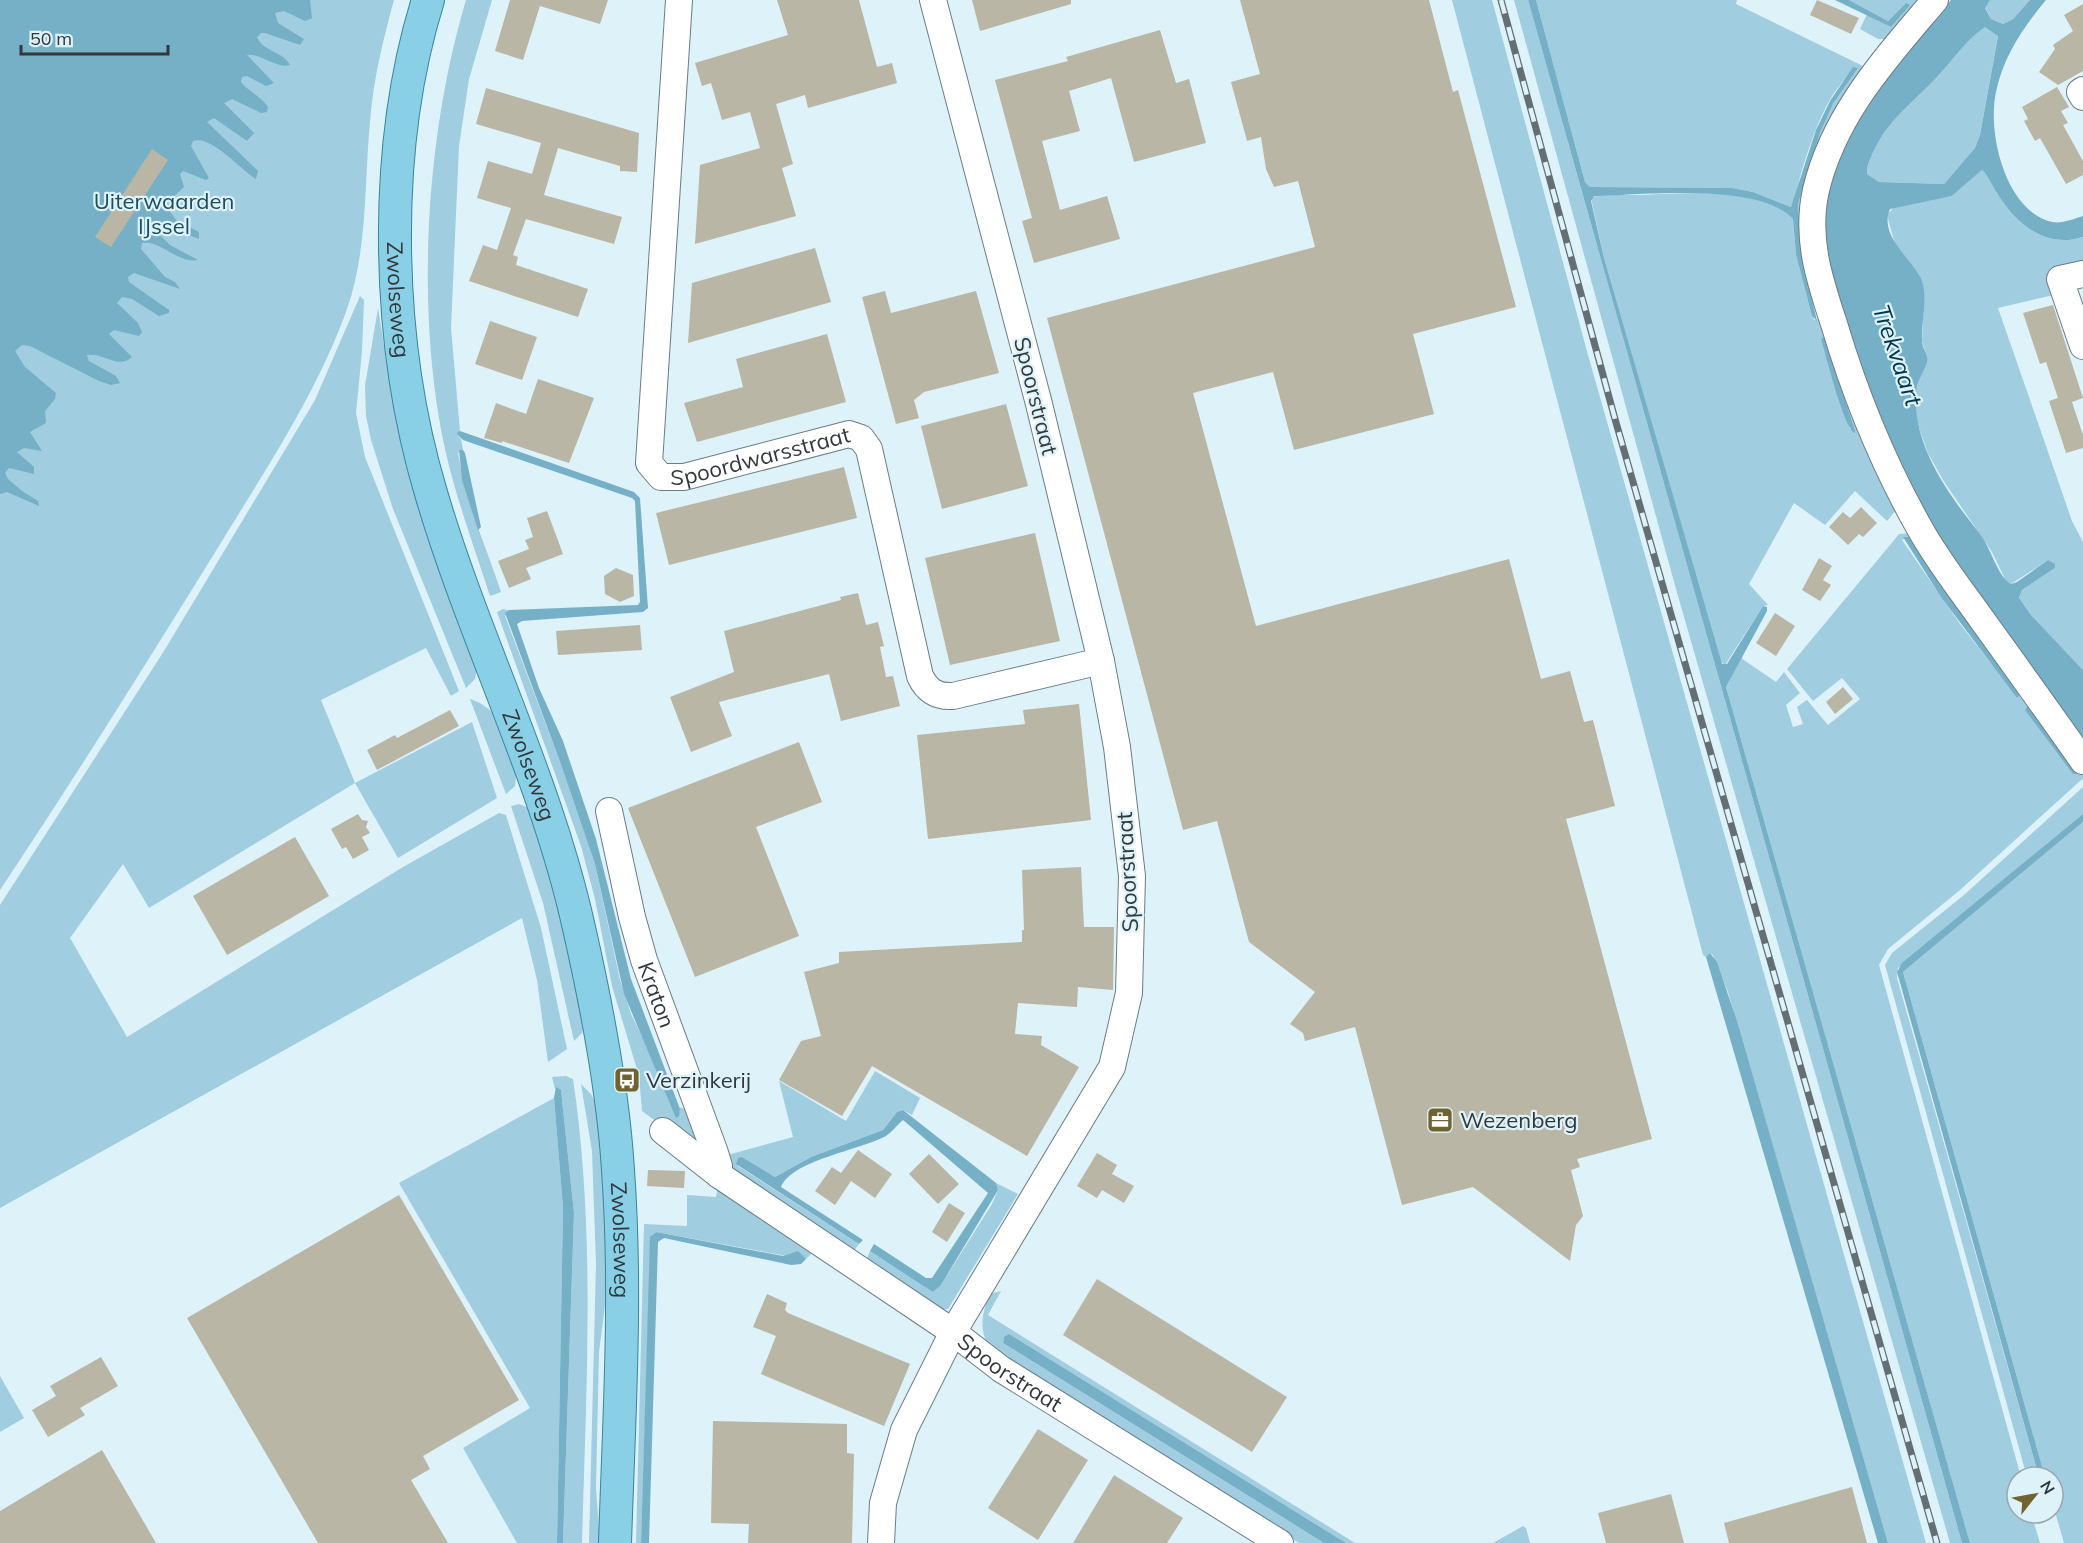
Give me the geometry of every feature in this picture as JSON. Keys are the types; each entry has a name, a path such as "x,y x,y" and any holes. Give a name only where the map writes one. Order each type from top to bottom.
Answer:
{"main road":[{"name":"Zwolseweg","path":"428,0 410,72 398,172 396,262 405,379 411,417 431,495 533,774 566,877 579,929 605,1060 618,1168 621,1246 615,1543"}],"street":[{"name":"Spoordwarsstraat","path":"679,0 649,463 661,477 684,477 849,434 861,438 869,449 920,676 930,691 943,697 953,696 1101,661"},
{"name":"Spoorstraat","path":"933,0 1036,392 1101,661 1117,747 1131,876 1129,993 1112,1067 953,1332 1001,1369 1280,1543"},
{"path":"1935,0 1868,80 1834,139 1817,189 1812,214 1811,236 1816,267 1858,399 1885,463 1920,528 2083,761"},
{"path":"2083,90 2080,92 2083,97"},
{"path":"2083,274 2060,279 2083,346"},
{"name":"Kraton","path":"609,811 632,918 644,960 714,1150 719,1166 718,1175"},
{"path":"663,1131 718,1175 953,1332 904,1430 883,1503 880,1543"}],"green space":[{"name":"Uiterwaarden IJssel","path":"0,0 394,0 373,91 359,263 347,309 320,373 269,465 188,596 0,890"},
{"path":"466,0 492,0 469,79 459,146 451,328 460,431 456,433 461,439 463,450 458,453 461,472 501,592 490,596 461,508 443,441 432,368 429,315 430,208 435,154 453,49"},
{"path":"1452,0 1492,0 1588,355 1926,1543 1888,1543 1728,992 1713,955 1710,953 1706,957 1703,955"},
{"path":"1514,0 1528,0 1962,1543 1950,1543 1676,589"},
{"path":"1536,0 1737,0 1736,4 1867,68 1812,188 1897,509 1887,521 1855,491 1825,525 1794,503 1749,584 1768,605 1763,606 1725,665 1720,661 1604,258 1591,198 1607,194 1719,194 1741,196 1779,208 1793,219 1796,255 1812,316 1814,320 1818,319 1801,251 1798,204 1820,133 1833,104 1858,68 1838,88 1823,114 1811,143 1791,207 1753,192 1732,188 1590,187 1585,182","holes":["1821,339 1825,339 1855,430 1850,429"]},
{"path":"1849,0 1928,0 1886,39 1878,39 1860,29 1867,14 1891,27 1906,3 1888,21"},
{"path":"1990,0 2030,0 2013,19 2003,24 1991,19 1985,7"},
{"path":"1985,27 1998,35 1980,135 1975,148 1944,184 1879,182 1867,174 1867,168 1880,139 1896,118"},
{"path":"1982,170 2013,215 2033,231 2056,240 2083,237 2083,269 2058,294 1998,308 2072,521 2083,542 2083,670 2031,615 2019,598 2022,590 2055,568 2048,560 2011,584 2006,581 1992,552 1943,480 1928,453 1915,413 1916,389 1927,357 1922,341 1924,297 1921,281 1896,248 1887,215 1894,207 1952,196"},
{"path":"360,296 364,300 356,413 365,457 459,691 451,696 426,648 321,700 355,783 149,908 123,864 70,938 127,1037 403,867 499,813 506,815 541,928 567,1049 548,1062 537,980 522,918 0,1208 0,905 164,651 315,400"},
{"path":"378,308 390,383 408,463 478,661 475,679 466,688 393,509 371,440 366,416 365,386"},
{"path":"1915,533 2083,768 2083,779 1960,890 1888,949 1879,965 2018,1465 2005,1465 2005,1525 2035,1525 2040,1543 1970,1543 1726,687 1741,658 1776,682 1784,672 1800,693 1786,705 1793,727 1803,724 1797,707 1807,700 1828,725 1860,699 1842,678 1813,701 1787,669 1899,534","holes":["1909,537 1946,593 2018,691 2018,698 1960,624 1902,540"]},
{"path":"503,609 508,610 505,616 559,759 595,864 620,980 631,1014 680,1113 679,1107 690,1111 702,1155 642,1111 639,1076 612,986 595,899 581,846 497,612"},
{"path":"470,699 482,704 492,712 507,734 512,747 516,773 515,786 506,794"},
{"path":"472,722 497,798 398,858 355,783"},
{"path":"2083,787 2083,814 1898,968 1897,978 2036,1465 2024,1465 1885,965 1892,953 1964,895"},
{"path":"519,804 529,808 542,836 585,1021 582,1033 574,1041 543,903 511,806"},
{"path":"2083,822 2083,1543 2064,1543 2059,1525 2065,1525 2065,1465 2042,1465 1903,972"},
{"path":"875,1071 920,1098 912,1115 903,1110 897,1112 883,1130 811,1157 775,1177 742,1157 738,1166 859,1244 854,1251 733,1173 724,1156 793,1137 779,1081 846,1121"},
{"path":"566,1076 573,1079 580,1137 587,1253 587,1369 582,1543 563,1543 574,1213 561,1090 555,1089 552,1077"},
{"path":"581,1084 591,1094 600,1112 609,1275 599,1352 596,1488 600,1543 589,1543 596,1264 592,1151"},
{"path":"554,1098 563,1208 557,1543 517,1543 463,1448 530,1408 399,1183"},
{"path":"996,1183 1018,1194 948,1309 942,1309 869,1263 867,1258 870,1251 933,1291 941,1285 992,1204 998,1190"},
{"path":"718,1185 813,1252 806,1259 796,1252 787,1256 656,1232 651,1236 641,1543 636,1543 644,1224 687,1226 687,1195 716,1197"},
{"path":"1001,1291 988,1315 1355,1543 1346,1543 1009,1334 1003,1340 1003,1343 1324,1543 1299,1543 991,1350 984,1335 983,1316 989,1294"},
{"path":"0,1376 24,1418 0,1432"},
{"path":"1523,1526 1526,1528 1530,1543 1493,1543"}],"water":[{"path":"0,0 310,0 312,18 305,21 284,11 275,13 278,23 304,39 300,45 265,33 257,37 264,46 283,57 290,65 279,65 258,56 247,55 274,83 266,86 247,76 242,77 241,82 268,107 267,112 261,113 232,99 224,103 254,133 247,141 214,118 207,122 258,171 256,179 217,148 200,140 193,141 191,146 209,178 206,180 183,171 180,174 184,187 165,205 177,221 199,232 199,239 170,228 156,226 155,230 170,245 198,260 183,259 156,245 142,243 141,249 165,277 175,282 180,289 134,273 128,277 129,282 169,310 169,313 159,316 132,299 122,297 117,303 138,323 142,332 139,336 114,330 109,334 132,357 121,362 87,355 89,361 116,376 120,383 111,385 99,381 30,346 22,345 15,351 25,367 56,393 55,399 45,411 46,423 30,432 42,451 24,448 17,452 34,467 34,474 9,468 5,473 8,479 22,491 38,501 39,506 7,492 0,494"},
{"path":"1528,0 1536,0 1585,182 1590,187 1732,188 1753,192 1791,207 1816,130 1830,101 1853,67 1858,68 1833,104 1820,133 1798,204 1801,251 1817,321 1812,316 1796,255 1793,219 1777,207 1728,195 1699,193 1594,196 1591,201 1604,258 1722,664 1727,664 1763,606 1767,607 1767,611 1726,687 1970,1543 1962,1543"},
{"path":"1835,0 1849,0 1888,21 1906,3 1910,5 1891,27"},
{"name":"Trekvaart","path":"1951,0 1990,0 1985,8 1991,19 2003,24 2013,19 2030,0 2046,0 2015,43 2004,66 1996,92 1994,109 1997,148 2011,187 2022,203 2036,215 2052,222 2064,222 2083,216 2083,237 2056,240 2033,231 2013,215 1982,170 1952,196 1890,209 1888,219 1893,239 1918,273 1924,288 1922,341 1927,359 1916,392 1916,412 1926,450 1945,486 1984,540 2006,580 2011,584 2017,582 2048,560 2055,564 2055,568 2022,590 2019,598 2031,615 2083,670 2083,739 1940,541 1883,434 1831,279 1824,227 1830,184 1857,117 1906,53","holes":["1985,27 1998,36 1980,135 1975,148 1944,184 1879,182 1867,174 1867,168 1880,139 1905,108"]},
{"path":"1824,337 1855,433 1846,419 1836,391 1821,339"},
{"path":"460,431 634,492 640,498 648,608 643,612 522,621 517,624 539,688 563,741 596,839 631,979 680,1109 679,1116 676,1118 624,994 595,864 505,613 509,610 638,605 640,602 635,501 632,498 463,440 456,433"},
{"path":"459,450 465,453 481,527 478,530 462,480"},
{"path":"1903,537 1909,537 1946,593 2018,691 2020,694 2017,698 1941,597"},
{"path":"2028,706 2077,774 2073,774 2025,710"},
{"path":"2083,814 2083,822 1903,972 2042,1465 2036,1465 1897,972 1902,963"},
{"path":"1710,953 1717,962 1737,1021 1888,1543 1878,1543 1706,957"},
{"path":"556,1087 561,1090 574,1213 563,1543 557,1543 563,1208 554,1098"},
{"path":"903,1110 996,1183 998,1190 941,1285 933,1292 870,1251 874,1244 926,1278 932,1278 988,1193 903,1120 886,1136 799,1170 781,1187 863,1240 859,1244 736,1164 738,1158 742,1157 775,1177 811,1157 883,1130 897,1112"},
{"path":"656,1232 783,1256 798,1251 806,1259 801,1264 791,1265 664,1238 658,1242 649,1543 641,1543 650,1237"},
{"path":"1009,1334 1346,1543 1324,1543 1003,1343 1004,1337"}],"building":[{"path":"510,0 608,0 600,24 540,6 523,60 495,51"},
{"path":"777,0 859,0 877,67 892,63 897,83 808,108 805,95 776,104 793,164 782,168 796,216 695,244 700,165 760,148 750,112 722,120 711,83 702,86 695,63 788,35"},
{"path":"972,0 1071,0 1071,4 980,31"},
{"path":"1240,0 1429,0 1453,92 1458,90 1516,307 1413,334 1434,414 1294,450 1273,372 1193,393 1256,626 1509,559 1541,679 1570,671 1584,722 1593,720 1615,806 1566,819 1652,1139 1577,1159 1580,1167 1571,1170 1583,1216 1576,1225 1570,1261 1473,1187 1402,1205 1355,1027 1305,1041 1303,1033 1290,1024 1315,992 1249,942 1217,821 1183,830 1047,318 1315,247 1298,181 1274,187 1266,169 1261,137 1247,141 1231,82 1260,74"},
{"path":"1817,0 1859,18 1851,34 1810,15"},
{"path":"2083,4 2083,71 2058,85 2039,72 2055,49 2053,45 2073,31 2064,15"},
{"path":"1160,30 1176,83 1189,79 1206,143 1134,162 1111,78 1069,91 1080,131 1042,141 1060,210 1107,196 1120,239 1034,263 1022,221 1032,218 995,80 1068,61 1066,57"},
{"path":"2057,87 2069,107 2061,111 2068,123 2063,125 2083,161 2083,175 2066,184 2040,138 2035,141 2024,121 2028,119 2022,107"},
{"path":"486,88 639,133 637,172 620,171 620,166 558,148 544,195 622,217 614,244 526,219 513,255 518,257 516,265 588,289 578,317 469,281 483,245 497,250 511,208 477,198 488,161 532,174 541,143 476,124"},
{"path":"152,149 168,160 111,247 95,237"},
{"path":"815,248 831,302 688,343 692,283"},
{"path":"885,291 891,313 976,291 999,373 924,392 914,400 919,418 896,424 862,297"},
{"path":"2053,305 2083,398 2072,402 2083,435 2083,448 2066,453 2049,401 2058,398 2046,362 2040,364 2023,313"},
{"path":"490,321 537,337 522,380 475,364"},
{"path":"827,334 846,402 697,442 684,403 743,387 736,359"},
{"path":"538,379 594,398 569,463 502,441 502,443 484,438 496,403 526,414"},
{"path":"1006,404 1028,486 942,509 921,426"},
{"path":"844,467 857,518 669,565 656,513"},
{"path":"1861,507 1877,523 1863,537 1859,534 1848,545 1829,527 1843,512 1850,518"},
{"path":"547,511 563,554 526,568 531,579 509,588 498,561 529,549 525,540 533,537 527,518"},
{"path":"1035,533 1060,641 950,665 925,558"},
{"path":"1819,558 1832,566 1823,580 1831,585 1820,601 1802,590"},
{"path":"616,568 633,575 634,596 620,602 605,594 604,576"},
{"path":"858,593 866,625 878,622 884,646 880,647 886,677 893,676 900,706 841,721 829,674 719,702 732,736 691,752 670,697 734,672 724,631 841,600 840,597"},
{"path":"1775,613 1795,626 1776,656 1756,643"},
{"path":"640,625 642,650 558,655 556,631"},
{"path":"1843,687 1853,699 1835,714 1826,702"},
{"path":"1079,704 1091,820 928,839 917,735 1025,724 1023,710"},
{"path":"450,710 459,726 377,770 367,750 395,735 397,738"},
{"path":"799,742 822,802 756,827 799,936 695,977 628,808"},
{"path":"358,814 362,820 368,821 366,827 370,833 362,837 369,850 353,859 346,847 342,849 331,829"},
{"path":"295,837 329,896 227,955 193,896"},
{"path":"1081,867 1084,927 1114,927 1113,990 1078,987 1077,1007 1018,1003 1015,1034 1042,1036 1041,1045 1079,1067 1027,1156 872,1066 842,1116 779,1080 801,1041 821,1036 804,972 839,963 839,952 1022,942 1022,930 1024,930 1022,870"},
{"path":"858,1150 892,1174 875,1198 851,1181 835,1205 815,1191 832,1167 841,1173"},
{"path":"1097,1153 1117,1165 1112,1174 1134,1186 1124,1203 1102,1190 1097,1198 1077,1186"},
{"path":"929,1154 959,1184 938,1204 909,1174"},
{"path":"648,1170 685,1171 684,1188 647,1186"},
{"path":"399,1195 519,1400 423,1456 430,1469 411,1480 448,1543 318,1543 187,1318"},
{"path":"949,1203 965,1213 947,1242 932,1232"},
{"path":"1097,1279 1287,1397 1252,1452 1063,1335"},
{"path":"767,1294 787,1303 785,1310 788,1313 910,1364 884,1426 761,1374 776,1336 753,1327"},
{"path":"101,1357 118,1386 80,1408 85,1415 48,1437 32,1410 56,1396 50,1386"},
{"path":"713,1421 847,1424 847,1453 854,1454 852,1543 748,1543 749,1524 711,1523"},
{"path":"1038,1429 1088,1460 1038,1540 988,1508"},
{"path":"102,1450 156,1543 0,1543 0,1511"},
{"path":"1114,1475 1183,1518 1167,1543 1073,1543"},
{"path":"1852,1487 1867,1543 1729,1543 1724,1523"},
{"path":"1671,1494 1684,1543 1606,1543 1598,1513"}],"railway":[{"path":"1501,0 1615,419 1937,1543"}],"place":[{"name":"Verzinkerij","path":"627,1080"},
{"name":"Wezenberg","path":"1440,1120"}]}
